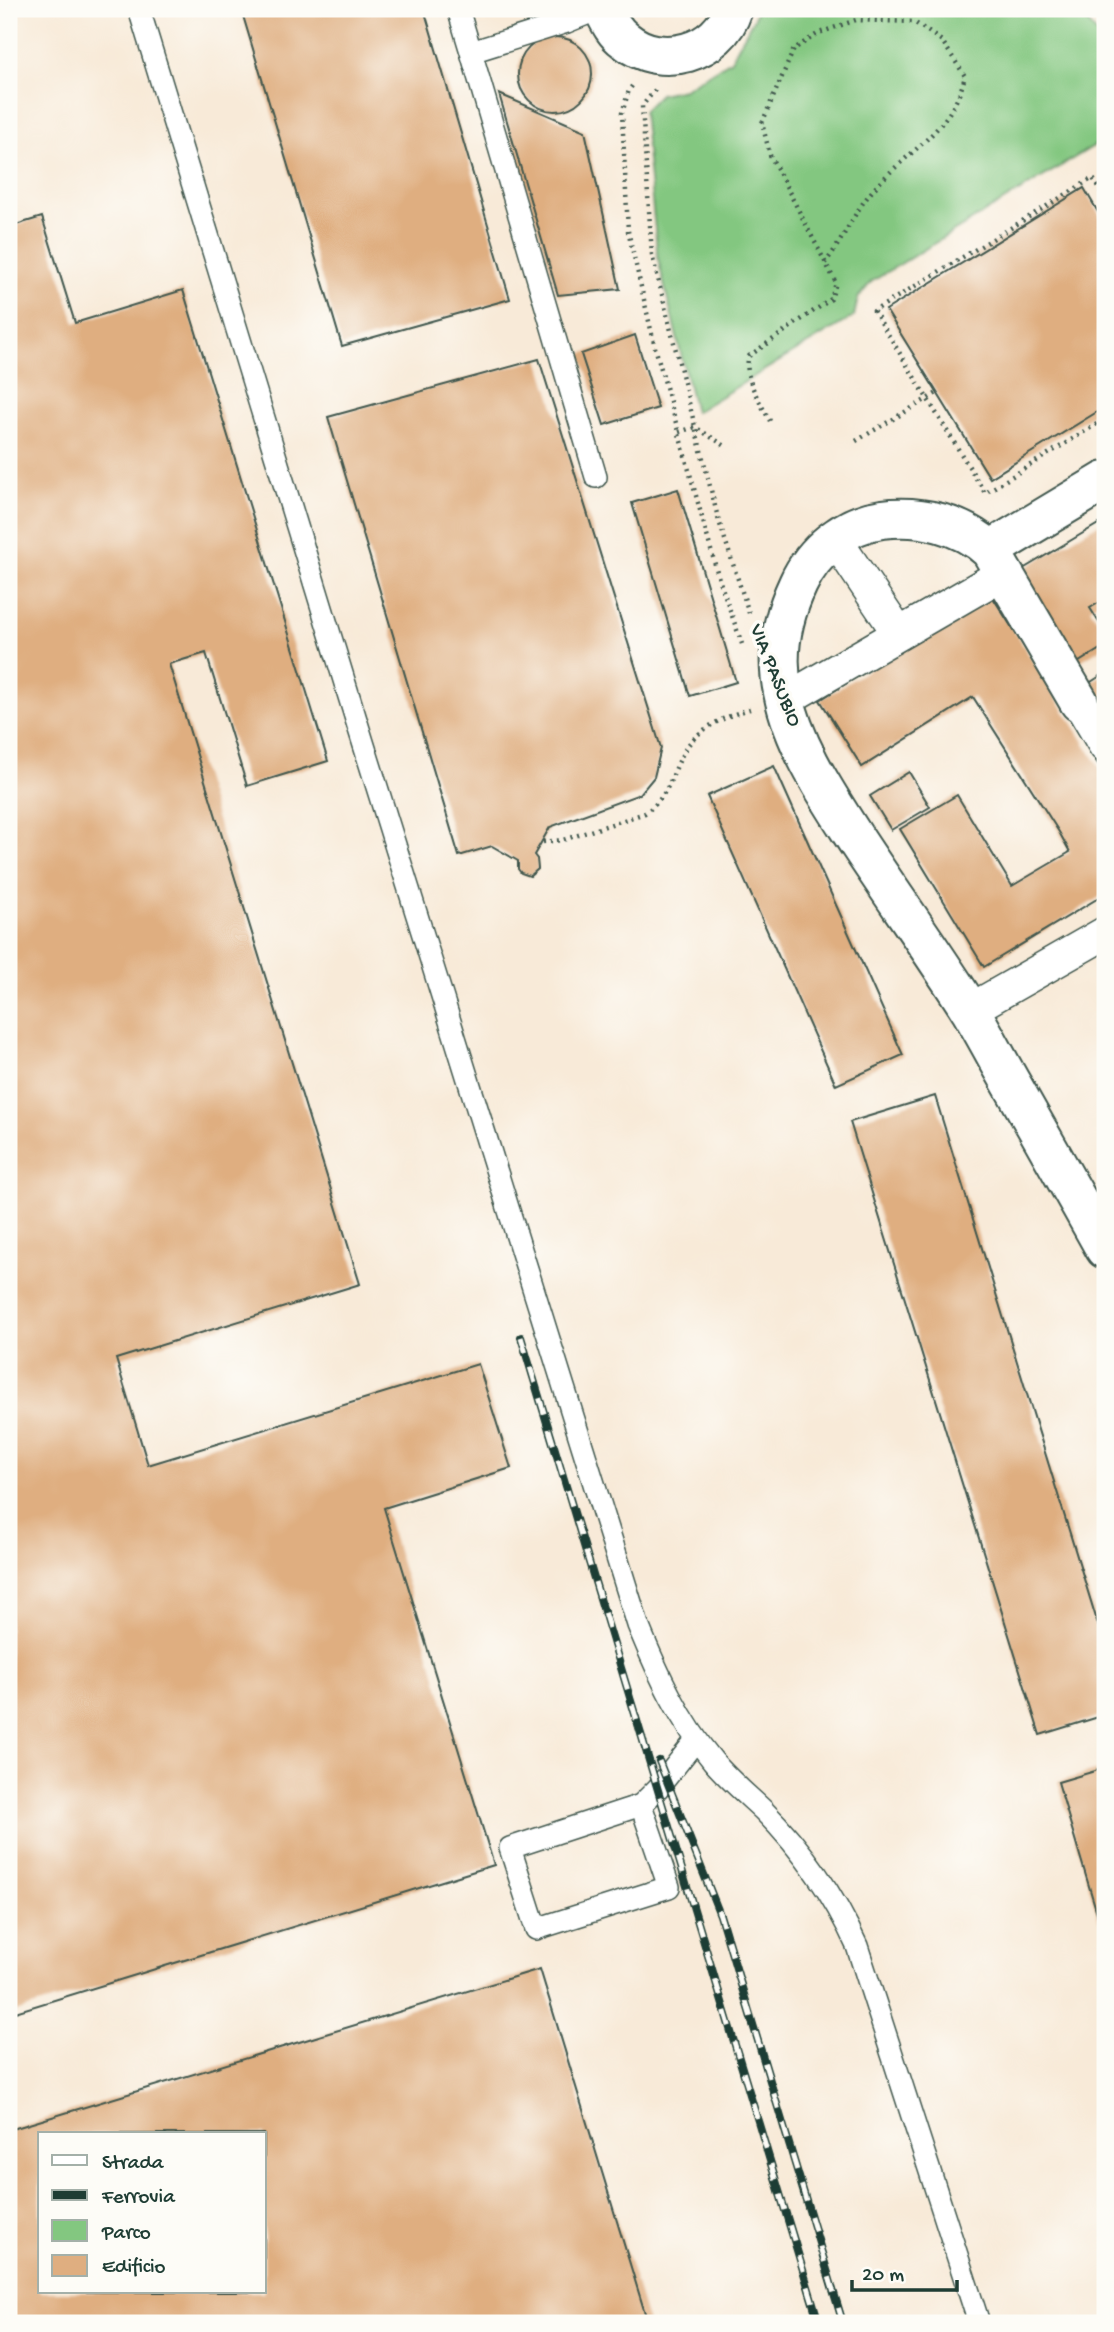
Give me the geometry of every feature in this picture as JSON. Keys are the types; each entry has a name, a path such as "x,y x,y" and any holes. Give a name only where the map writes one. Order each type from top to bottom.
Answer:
{"street":[{"path":"601,9 611,26 625,41 643,51 664,56 685,54 705,45 721,32 733,9"},
{"path":"784,696 899,634 1105,481"},
{"name":"VIA PASUBIO","path":"997,561 978,539 940,523 901,518 881,519 860,525 835,539 818,552 809,564 789,603 780,645 784,696 805,753 833,804 970,1010 1105,1249"},
{"path":"835,539 899,634"},
{"path":"997,561 1105,746"},
{"path":"970,1010 1105,933"}],"lane":[{"path":"139,9 629,1600 666,1689 696,1740 714,1763 777,1824 806,1858 831,1894 850,1929 979,2323"},
{"path":"458,9 596,477"},
{"path":"471,52 601,9"},
{"path":"641,1805 668,1887 536,1929 510,1848 641,1805 696,1740"}],"path":[{"path":"770,421 750,379 746,365 749,356 831,299 836,283 825,263 770,155 762,123 794,49 819,33 856,20 914,22 942,41 965,76 961,92 949,115 920,148 869,196 825,263"},
{"path":"638,81 629,90 622,113 628,231 655,347 719,579 746,654"},
{"name":"VIA PASUBIO","path":"657,88 642,106 652,255 718,518 751,619"},
{"path":"1105,199 1093,178 874,311 985,493 1105,419"},
{"path":"856,441 937,393"},
{"path":"679,432 695,427 727,447"},
{"path":"543,842 563,840 645,813 666,793 690,741 706,729 740,712 784,696"}],"green space":[{"path":"757,9 1078,9 1105,45 1105,139 871,282 858,298 854,316 695,412 658,259 643,111 660,94 684,89 731,60"}],"building":[{"path":"241,9 424,9 510,299 342,346"},
{"path":"555,37 576,43 586,53 592,74 586,95 576,105 555,111 534,105 524,95 518,74 524,53 534,43"},
{"path":"499,94 585,131 620,289 558,295"},
{"path":"1084,188 1105,224 1105,407 990,478 886,310"},
{"path":"42,217 75,323 183,290 328,761 247,786 206,653 169,664 360,1284 116,1359 148,1465 478,1364 511,1468 384,1508 494,1865 9,2014 9,227"},
{"path":"635,335 658,408 604,425 581,354"},
{"path":"539,359 661,748 654,777 640,794 550,827 534,855 538,869 530,876 521,873 518,861 492,846 459,856 328,417"},
{"path":"678,489 736,682 690,696 632,503"},
{"path":"1105,520 1105,599 1090,608 1105,632 1105,646 1074,665 1018,572"},
{"path":"990,593 1105,775 1105,894 984,967 900,829 957,795 1012,886 1070,852 1059,832 973,697 862,767 820,700"},
{"path":"1105,673 1105,724 1083,687"},
{"path":"774,766 903,1055 836,1085 707,796"},
{"path":"909,772 930,807 891,830 870,796"},
{"path":"935,1096 1105,1647 1105,1715 1040,1735 850,1122"},
{"path":"1105,1768 1105,1940 1058,1782"},
{"path":"540,1969 648,2323 9,2323 9,2130"}],"railway":[{"path":"521,1337 819,2323"},
{"path":"659,1761 720,1915 843,2323"}]}
